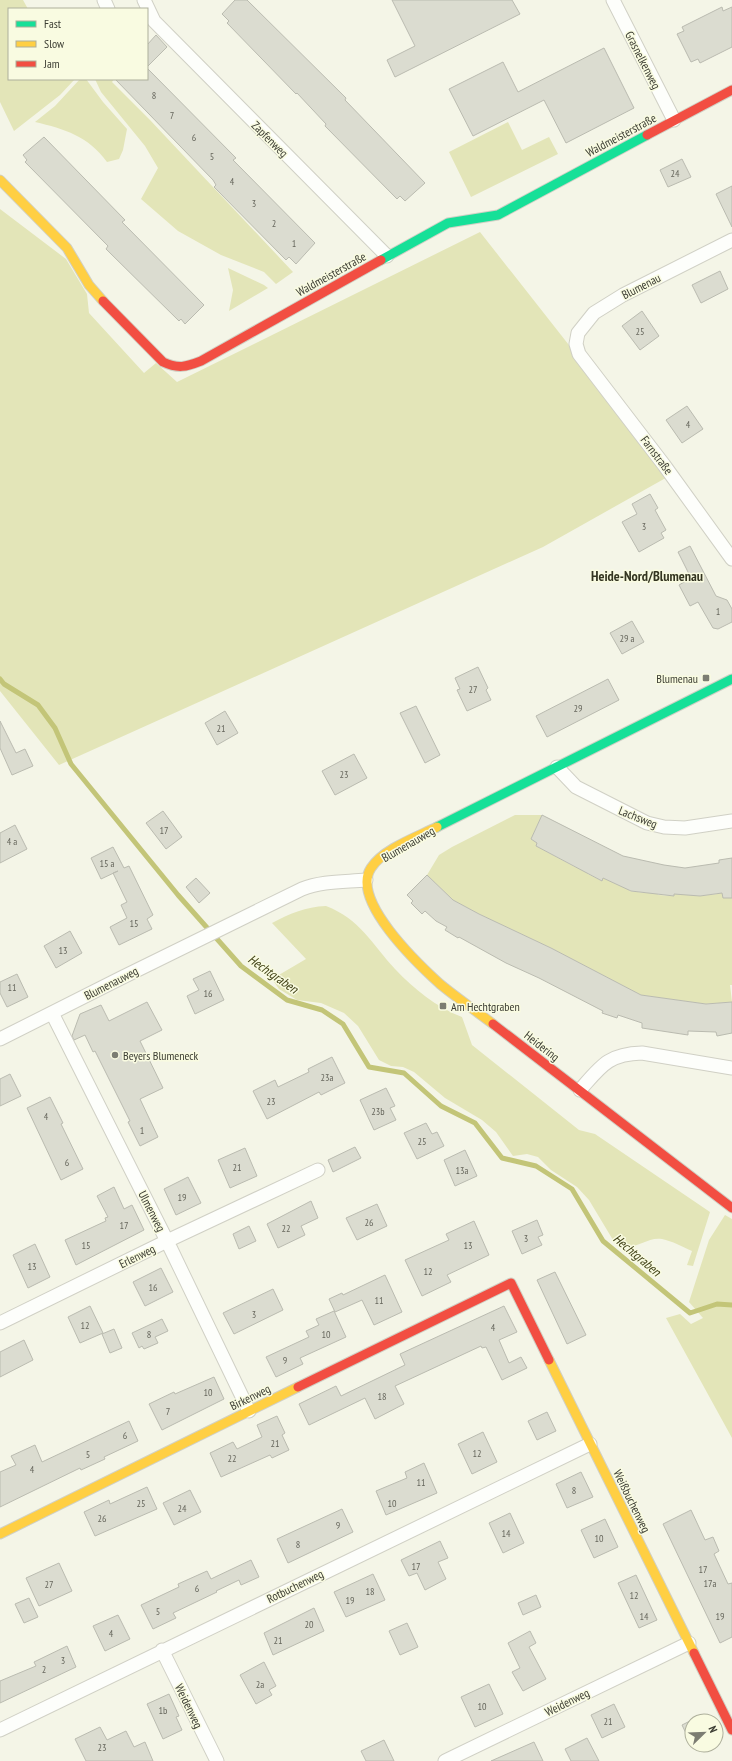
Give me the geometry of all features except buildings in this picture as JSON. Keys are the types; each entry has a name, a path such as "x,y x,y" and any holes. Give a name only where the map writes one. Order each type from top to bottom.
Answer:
{"street":[{"name":"Grasnelkenweg","path":"612,0 674,120"},
{"name":"Zapfenweg","path":"150,22 387,256"},
{"name":"Waldmeisterstraße","path":"0,180 67,248 94,292 163,362 174,368 183,368 201,361 448,223 498,215 732,90"},
{"name":"Blumenau","path":"579,354 576,344 578,333 594,313 624,295 732,240"},
{"name":"Farnstraße","path":"579,354 664,465 732,559"},
{"name":"Blumenauweg","path":"1,1038 312,885 366,880 375,863 387,853 732,679"},
{"name":"Lachsweg","path":"556,767 576,787 647,823 664,827 685,828 732,821"},
{"name":"Heidering","path":"366,880 366,888 370,901 380,918 418,963 449,992 580,1090 732,1208"},
{"name":"Ulmenweg","path":"52,1013 167,1241 249,1411"},
{"path":"580,1090 606,1062 628,1053 642,1053 732,1068"},
{"name":"Erlenweg","path":"0,1323 167,1241 318,1170"},
{"name":"Birkenweg","path":"0,1534 511,1283"},
{"name":"Weißbuchenweg","path":"511,1283 732,1730"},
{"name":"Rotbuchenweg","path":"0,1730 162,1650 590,1444"},
{"name":"Weidenweg","path":"445,1761 689,1643"},
{"name":"Weidenweg","path":"162,1650 217,1761"}],"green space":[{"path":"0,0 23,0 27,8 8,8 8,80 74,80 60,95 14,131 0,102"},
{"path":"79,80 87,80 103,102 127,129 123,150 119,159 107,162 92,146 75,135 35,122 55,106"},
{"path":"95,80 113,80 112,82 150,120 293,272 276,284 264,272 221,255 178,231 141,199 158,168 145,146 101,92"},
{"path":"508,122 522,150 549,137 558,154 471,197 449,152"},
{"path":"0,209 66,259 87,294 89,313 144,373 156,363 177,382 480,232 671,475 543,547 59,765 0,691"},
{"path":"228,268 268,288 229,311 233,290"},
{"path":"515,815 542,815 531,839 537,843 536,846 575,867 589,871 588,874 602,881 603,878 621,886 629,887 629,891 646,893 657,891 658,895 674,896 674,893 700,896 717,894 717,891 732,891 732,985 730,985 732,1002 706,1004 641,995 551,948 453,900 427,875 439,855"},
{"path":"326,906 338,911 357,925 410,984 434,1003 462,1017 472,1045 579,1130 595,1134 710,1212 693,1266 687,1265 692,1251 666,1240 656,1239 628,1247 616,1245 589,1200 577,1187 551,1170 538,1157 527,1154 513,1156 496,1132 482,1120 445,1098 414,1072 403,1067 391,1066 379,1060 358,1026 344,1013 321,1003 297,1000 279,989 272,979 306,959 272,923 298,911"},
{"path":"725,1215 732,1219 732,1438 666,1318 680,1314 691,1324 703,1318 689,1302 709,1240"}],"waterway":[{"name":"Hechtgraben","path":"0,679 4,684 38,705 55,728 71,764 178,895 241,966 287,1000 322,1010 343,1024 369,1067 404,1073 441,1106 475,1123 502,1158 536,1166 572,1189 603,1241 690,1313 717,1304 732,1305"}],"traffic: fast":[{"path":"381,260 448,223 498,215 647,135"},
{"path":"437,827 732,679"}],"traffic: slow":[{"path":"0,180 67,248 89,285 103,301"},
{"path":"437,827 392,849 376,861 371,868 367,881 370,897 389,930 417,962 440,984 493,1024"},
{"path":"549,1360 694,1653"},
{"path":"0,1534 298,1387"}],"traffic: jam":[{"path":"647,135 732,90"},
{"path":"103,301 163,362 173,366 186,366 201,361 381,260"},
{"path":"493,1024 732,1208"},
{"path":"298,1387 511,1283 549,1360"},
{"path":"694,1653 732,1730"}],"place":[{"name":"Blumenau","path":"706,678"},
{"name":"Am Hechtgraben","path":"443,1006"},
{"name":"Beyers Blumeneck","path":"115,1055"}],"district":[{"name":"Heide-Nord/Blumenau","path":"647,576"}]}
